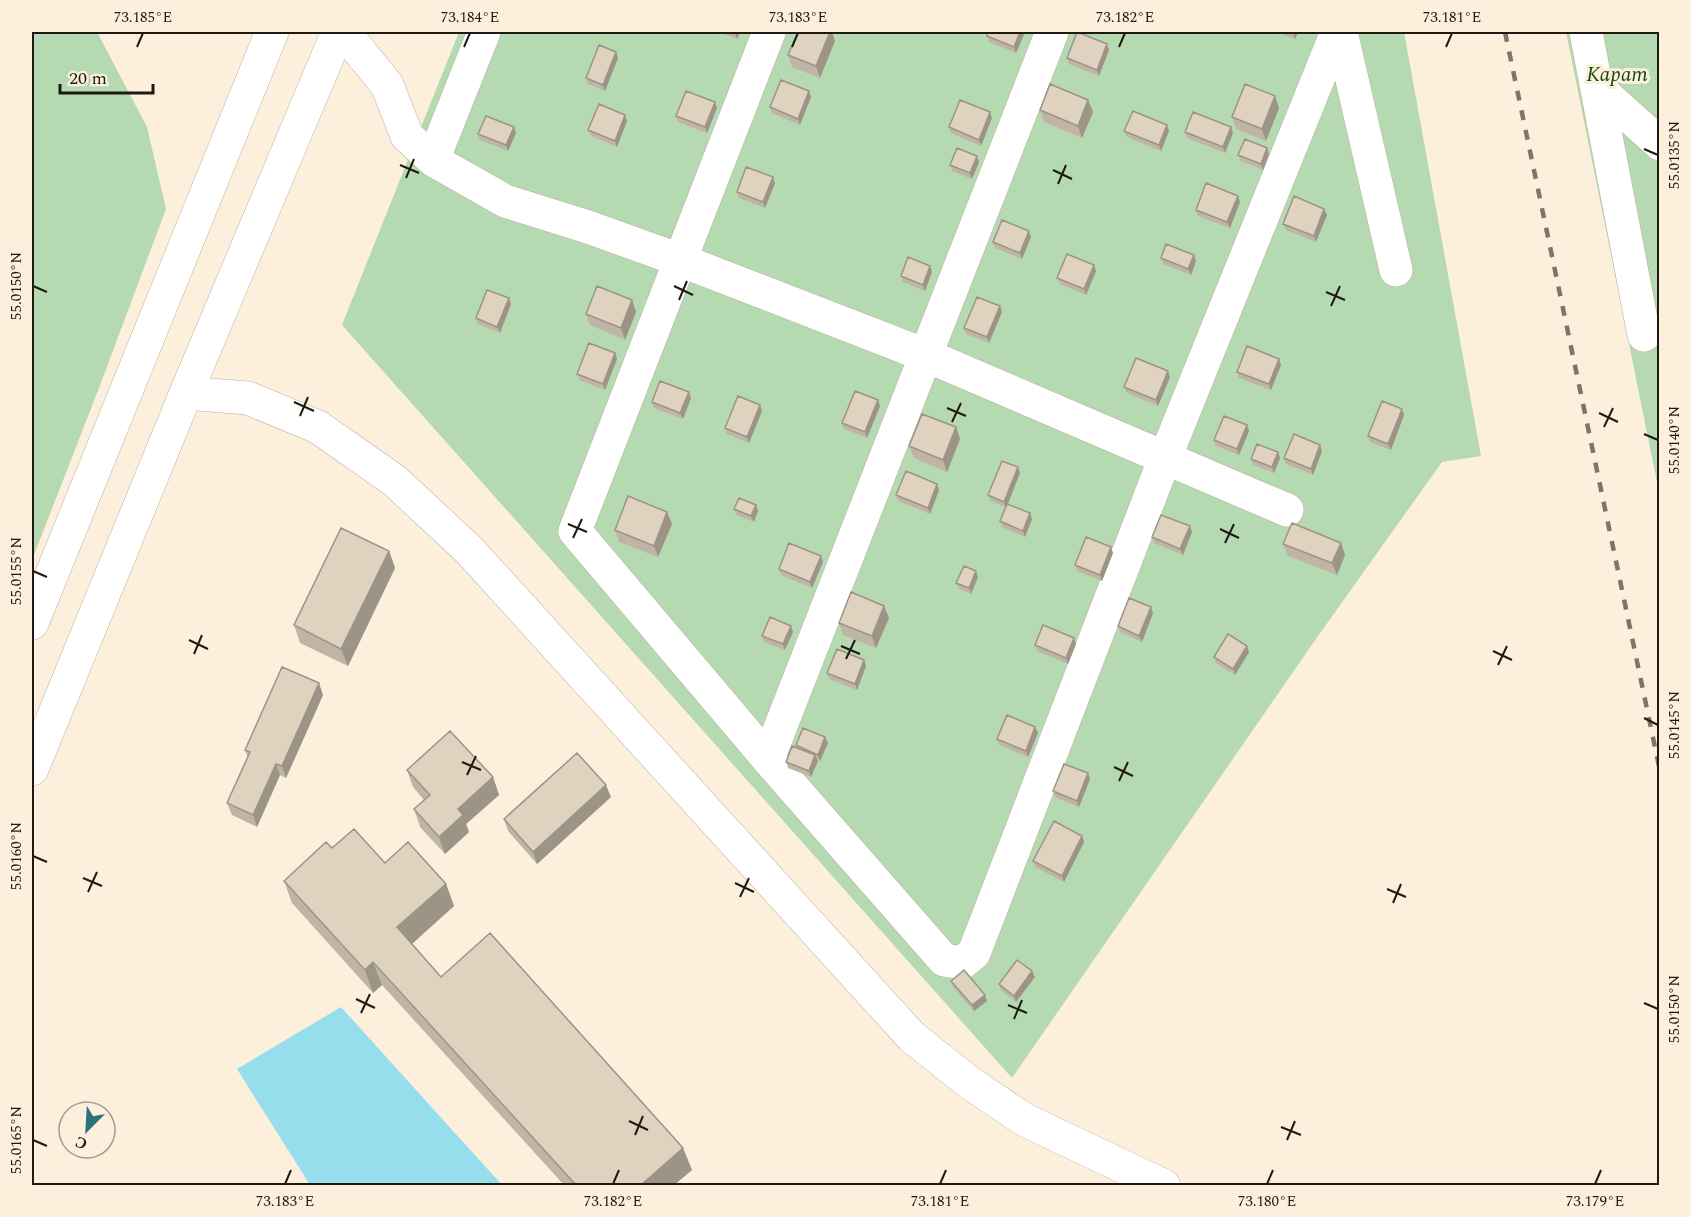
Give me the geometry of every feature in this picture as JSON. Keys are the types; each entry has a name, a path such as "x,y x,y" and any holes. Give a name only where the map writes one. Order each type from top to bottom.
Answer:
{"street":[{"path":"32,623 272,32"},
{"path":"32,769 186,393 338,32"},
{"path":"344,32 387,85 407,136 433,160 505,201 588,227 680,260 925,355 1287,510"},
{"path":"433,160 484,32"},
{"path":"769,32 575,531 768,759 944,960 962,963 974,953 1165,458 1336,32"},
{"path":"768,759 1052,32"},
{"path":"1341,32 1396,270"},
{"path":"1586,32 1599,89 1644,335"},
{"path":"1599,89 1659,144"},
{"path":"186,393 248,398 318,427 395,481 469,550 912,1037 970,1083 1025,1120 1164,1185"}],"green space":[{"path":"32,32 97,32 147,127 166,209 32,560"},
{"path":"459,32 1404,32 1481,456 1442,462 1318,636 1012,1078 342,325"},
{"name":"Карат","path":"1566,32 1659,32 1659,492"}],"water":[{"path":"341,1007 502,1185 310,1185 237,1069"}],"building":[{"path":"798,32 830,32 816,66 788,55"},
{"path":"988,32 1020,32 1014,47 987,36"},
{"path":"1077,32 1107,44 1097,70 1067,58"},
{"path":"599,45 616,52 603,85 586,78"},
{"path":"781,80 809,91 798,119 770,107"},
{"path":"1050,84 1088,100 1078,126 1040,110"},
{"path":"1245,84 1275,96 1262,129 1232,117"},
{"path":"686,91 715,102 705,127 676,116"},
{"path":"960,100 990,112 979,140 949,127"},
{"path":"599,104 625,115 615,141 588,130"},
{"path":"1133,111 1167,125 1159,145 1124,131"},
{"path":"1193,112 1231,127 1223,147 1185,132"},
{"path":"486,116 514,127 506,145 478,134"},
{"path":"1245,139 1267,148 1261,164 1238,155"},
{"path":"957,148 977,156 970,173 950,165"},
{"path":"746,167 773,177 763,202 737,192"},
{"path":"1206,183 1238,196 1227,222 1196,210"},
{"path":"1294,196 1324,209 1314,236 1283,224"},
{"path":"1002,220 1029,231 1020,253 993,242"},
{"path":"1166,244 1194,255 1188,269 1161,258"},
{"path":"1067,254 1094,265 1084,289 1057,278"},
{"path":"908,257 930,266 923,285 901,276"},
{"path":"597,286 632,300 621,328 586,314"},
{"path":"487,290 509,298 497,327 476,318"},
{"path":"977,297 1000,306 987,337 964,328"},
{"path":"589,343 615,353 603,384 577,374"},
{"path":"1247,346 1279,359 1269,384 1237,372"},
{"path":"1136,358 1168,371 1156,400 1124,387"},
{"path":"660,381 689,392 680,413 652,402"},
{"path":"855,391 878,400 865,432 842,423"},
{"path":"738,396 760,405 747,437 725,428"},
{"path":"1382,401 1402,409 1388,444 1368,436"},
{"path":"922,414 956,427 943,460 909,446"},
{"path":"1224,416 1247,425 1237,449 1214,440"},
{"path":"1294,434 1320,445 1311,469 1284,458"},
{"path":"1257,444 1278,452 1272,467 1251,459"},
{"path":"1002,461 1018,467 1004,502 988,495"},
{"path":"906,471 937,484 928,508 896,495"},
{"path":"628,496 667,512 654,546 615,530"},
{"path":"739,498 756,505 751,516 734,509"},
{"path":"1007,504 1030,513 1023,531 1000,521"},
{"path":"1161,515 1190,526 1180,549 1152,537"},
{"path":"1292,523 1341,543 1332,563 1283,544"},
{"path":"341,528 389,551 341,649 294,625"},
{"path":"1086,537 1111,547 1100,575 1075,565"},
{"path":"789,543 821,556 810,582 779,569"},
{"path":"964,566 976,571 969,588 956,583"},
{"path":"851,592 884,606 872,636 839,623"},
{"path":"1129,598 1151,607 1139,636 1118,626"},
{"path":"770,617 791,626 783,644 762,636"},
{"path":"1043,625 1074,638 1066,658 1035,645"},
{"path":"1228,634 1247,646 1233,669 1214,657"},
{"path":"837,649 864,660 855,684 827,673"},
{"path":"282,667 319,683 282,766 276,764 253,815 227,803 250,752 245,750"},
{"path":"1007,715 1035,727 1026,751 997,739"},
{"path":"803,728 825,737 818,755 796,745"},
{"path":"450,731 493,777 458,809 463,815 439,837 414,809 430,795 407,770"},
{"path":"792,746 815,755 809,771 786,762"},
{"path":"577,753 606,785 533,852 504,819"},
{"path":"1064,764 1088,773 1077,801 1053,791"},
{"path":"1054,821 1082,836 1062,876 1033,861"},
{"path":"354,829 385,863 408,842 446,884 397,927 441,977 490,933 683,1148 641,1185 576,1185 373,962 365,970 284,881 326,842 332,848"},
{"path":"1017,960 1032,971 1014,996 999,984"},
{"path":"964,970 985,995 972,1005 951,981"}],"railway":[{"path":"1505,32 1660,771"}]}
